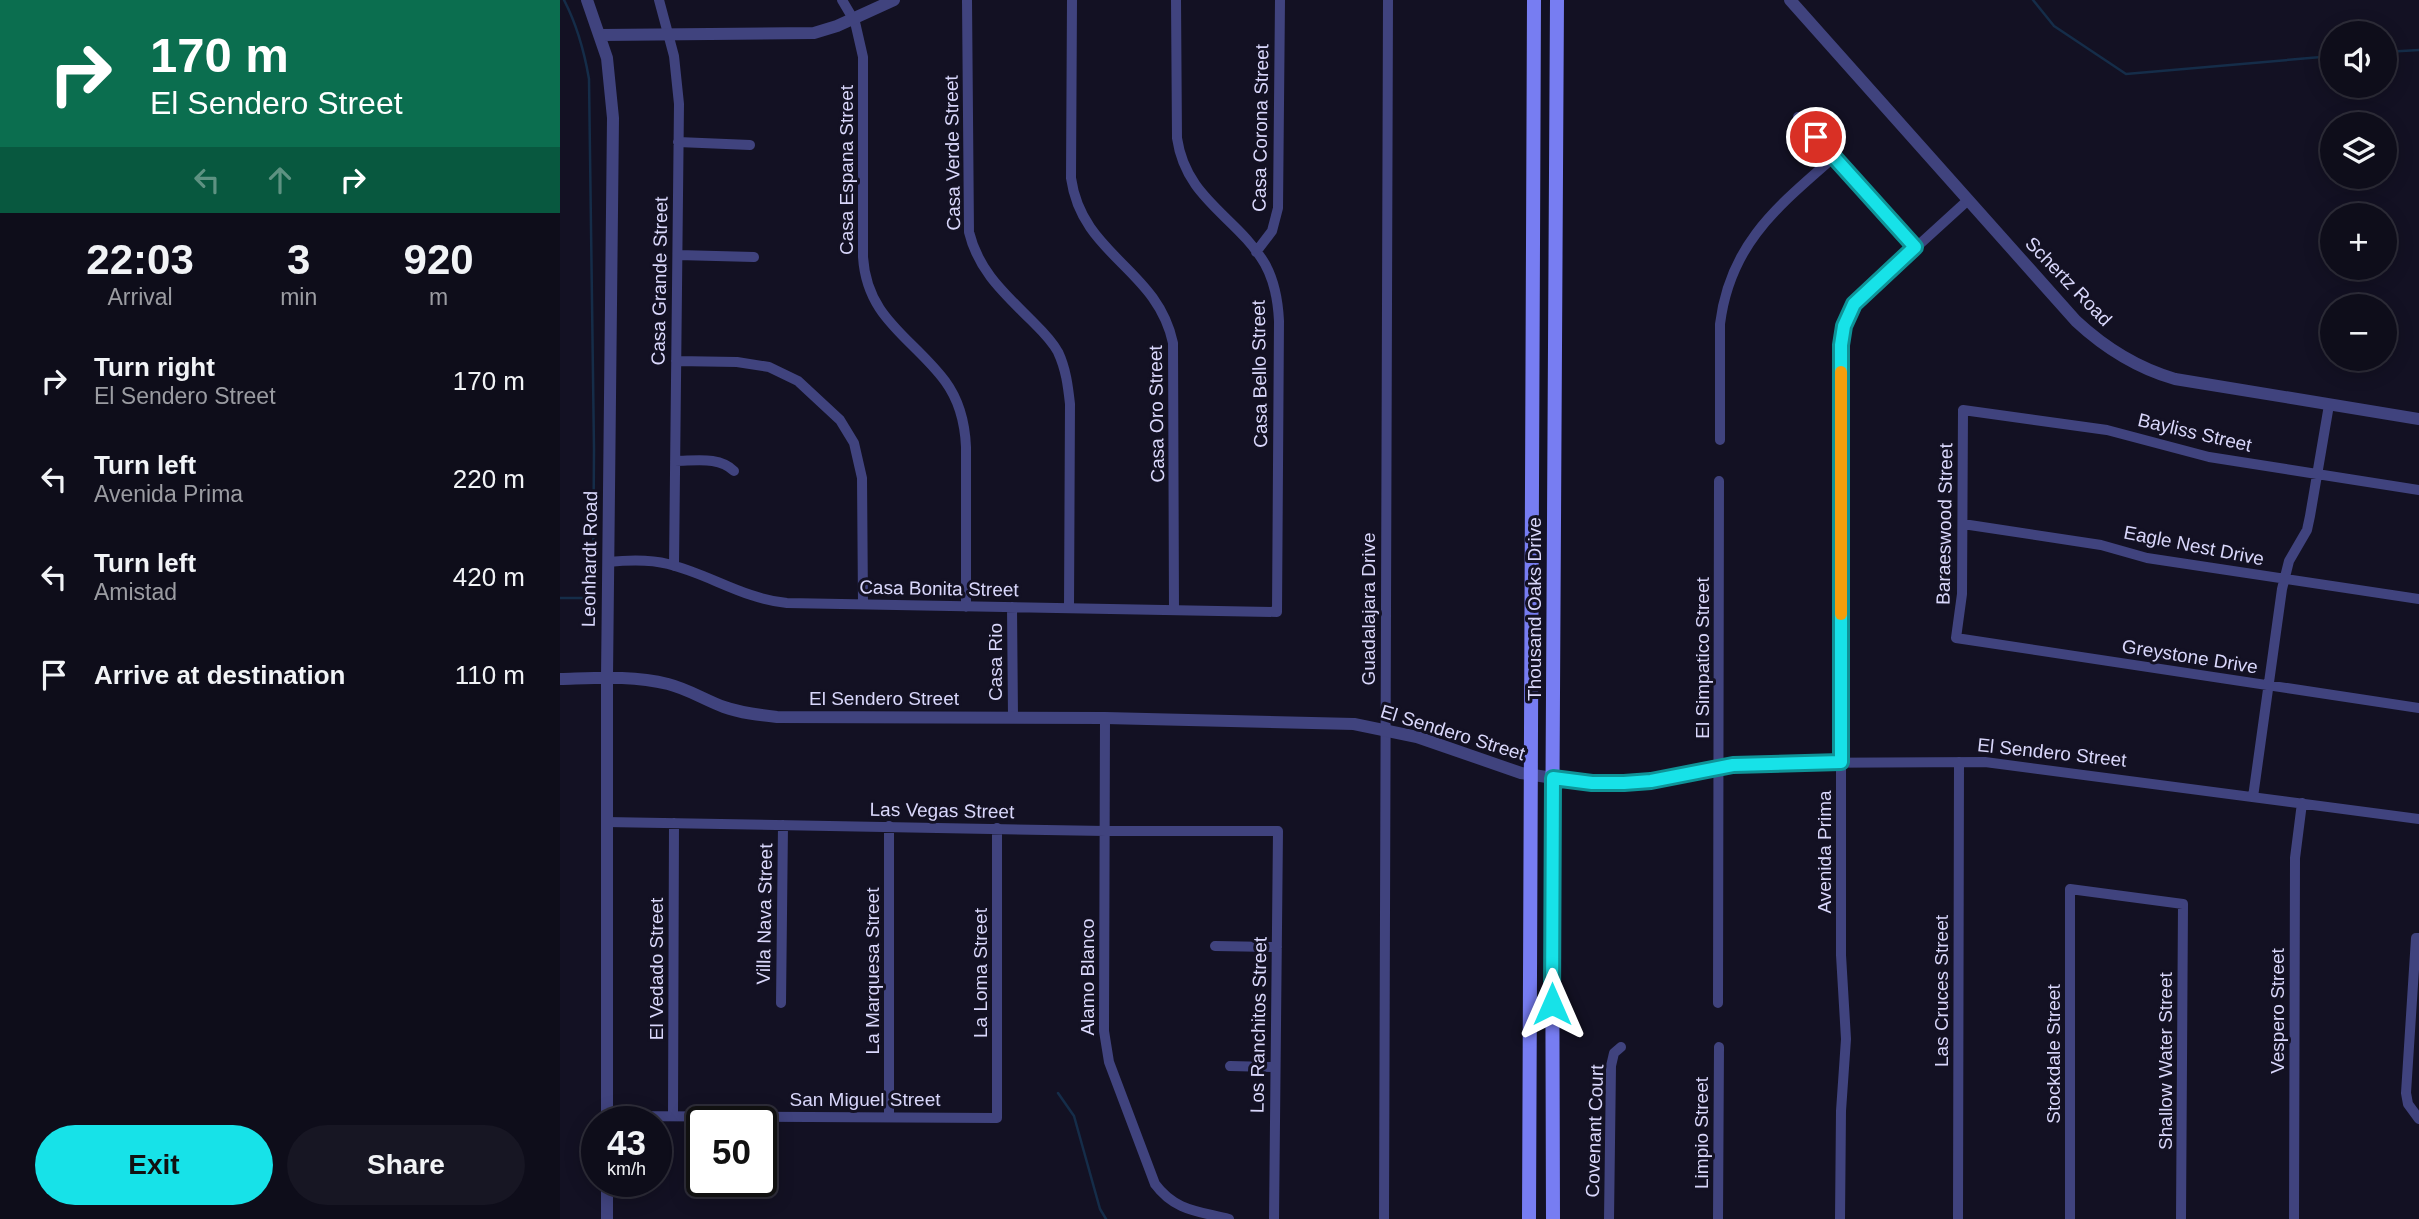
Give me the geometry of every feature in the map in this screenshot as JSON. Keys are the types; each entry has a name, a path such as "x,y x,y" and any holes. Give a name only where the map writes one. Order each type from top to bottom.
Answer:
{"main road":[{"name":"Thousand Oaks Drive","path":"1529,1219 1534,0"},
{"name":"Thousand Oaks Drive","path":"1553,1219 1557,0"}],"street":[{"name":"Leonhardt Road","path":"587,0 607,58 613,118 606,822 607,1106"},
{"name":"Casa Grande Street","path":"659,0 677,72 678,255 674,566"},
{"name":"Casa Espana Street","path":"842,0 853,19 862,46 864,66 864,270 870,291 880,310 945,381 960,412 966,447 966,607"},
{"path":"601,36 804,34 825,31 894,0"},
{"name":"Casa Verde Street","path":"967,0 969,232 974,251 984,269 1046,335 1058,353 1066,373 1070,404 1069,608"},
{"name":"Casa Oro Street","path":"1072,0 1071,178 1075,199 1088,228 1157,301 1167,321 1173,343 1174,610"},
{"name":"Casa Bello Street","path":"1176,0 1177,138 1181,159 1195,186 1256,252 1274,285 1279,309 1277,612"},
{"name":"Casa Corona Street","path":"1256,252 1272,231 1278,208 1280,0"},
{"name":"Guadalajara Drive","path":"1384,1219 1388,0"},
{"name":"Schertz Road","path":"1790,0 2076,321 2122,357 2175,379 2419,419"},
{"path":"1798,117 1915,247"},
{"path":"678,142 750,145"},
{"path":"1720,439 1720,324 1725,296 1735,268 1767,217 1834,157"},
{"name":"Avenida Prima","path":"1840,1219 1840,1111 1846,1040 1841,955 1841,345 1844,326 1854,304 1967,201"},
{"path":"678,255 754,257"},
{"path":"676,361 737,362 779,370 807,388 845,427 857,452 862,478 863,604"},
{"path":"2253,797 2284,579 2306,530 2329,405"},
{"name":"Bayliss Street","path":"1963,410 2106,430 2209,457 2419,490"},
{"name":"Baraeswood Street","path":"1956,638 1962,594 1963,410"},
{"path":"676,461 716,461 734,471"},
{"name":"El Simpatico Street","path":"1718,1003 1719,481"},
{"name":"Eagle Nest Drive","path":"1963,524 2101,545 2147,558 2419,599"},
{"name":"Casa Bonita Street","path":"608,562 628,560 674,566 750,596 771,601 1277,612"},
{"name":"Casa Rio","path":"1012,607 1013,718"},
{"name":"Greystone Drive","path":"1956,638 2419,708"},
{"name":"El Sendero Street","path":"560,679 607,677 671,685 726,708 777,717 1105,718 1354,724 1437,743 1530,775 1592,783 1651,781 1719,767 1770,762 2003,763 2419,819"},
{"name":"Alamo Blanco","path":"1105,718 1104,1031 1109,1062 1155,1184 1162,1194 1181,1206 1229,1219"},
{"name":"Las Cruces Street","path":"1958,1219 1959,762"},
{"name":"Vespero Street","path":"2294,1219 2295,858 2302,803"},
{"name":"Las Vegas Street","path":"606,822 1105,831 1278,831"},
{"name":"El Vedado Street","path":"673,1116 674,823"},
{"name":"Villa Nava Street","path":"781,1003 783,825"},
{"name":"La Marquesa Street","path":"889,1117 890,826"},
{"name":"La Loma Street","path":"997,828 997,1118"},
{"name":"Los Ranchitos Street","path":"1274,1219 1278,831"},
{"name":"Shallow Water Street","path":"2070,889 2183,904 2181,1219"},
{"name":"Stockdale Street","path":"2070,889 2070,1219"},
{"path":"2417,938 2406,1093 2408,1104 2419,1119"},
{"path":"1215,946 1277,947"},
{"name":"Limpio Street","path":"1718,1219 1719,1046"},
{"name":"Covenant Court","path":"1609,1219 1611,1066 1614,1053 1621,1047"},
{"path":"1230,1066 1275,1067"},
{"name":"San Miguel Street","path":"673,1116 997,1118"},
{"path":"607,1197 607,1219"}],"waterway":[{"path":"560,598 589,598 593,594 594,449 589,79 580,38 564,0"},
{"path":"2033,0 2054,26 2126,74 2320,57"},
{"path":"2397,51 2419,50"},
{"path":"1058,1093 1074,1116 1100,1209 1106,1219"}],"slow traffic":[{"path":"1841,372 1841,614"}],"route":[{"path":"1552,1004 1553,778 1592,783 1624,783 1651,781 1733,765 1841,762 1841,345 1844,326 1854,304 1915,247 1816,137"}]}
